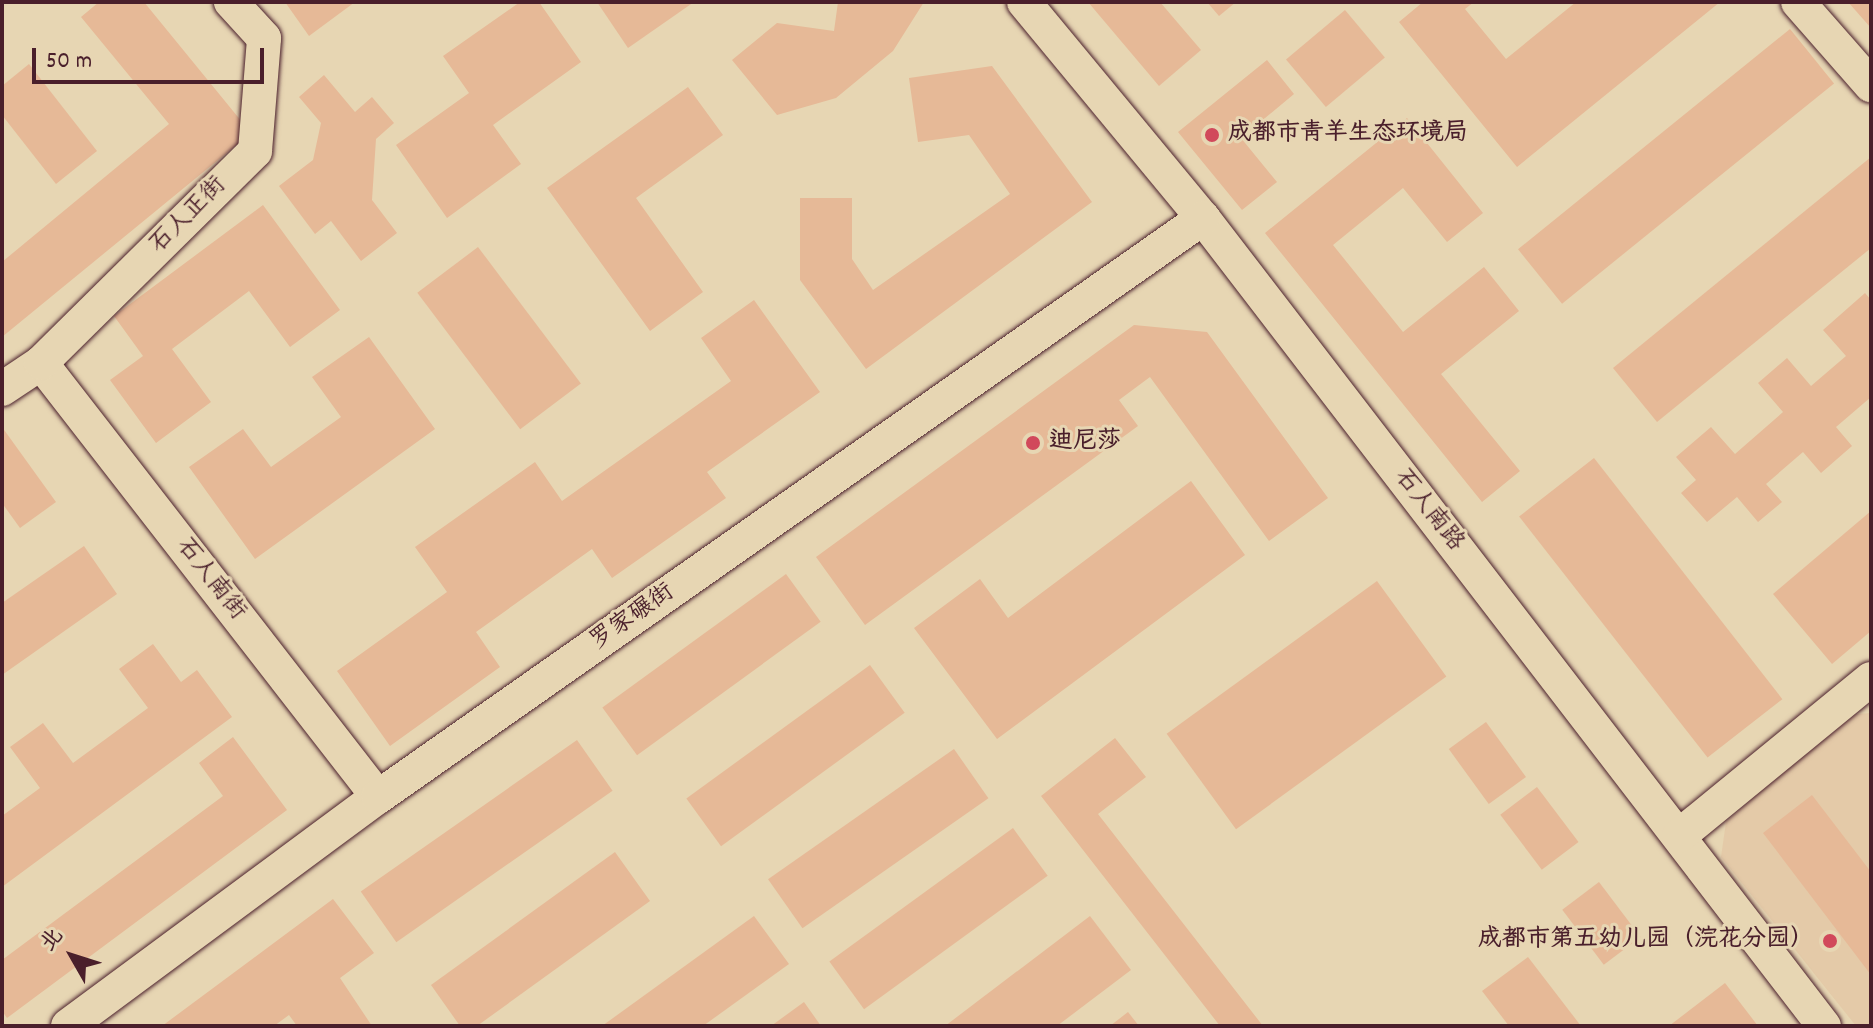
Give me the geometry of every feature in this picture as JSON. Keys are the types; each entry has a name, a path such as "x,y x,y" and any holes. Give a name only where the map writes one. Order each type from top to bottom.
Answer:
{"street":[{"name":"石人正街","path":"2,389 41,363 255,151 264,38 231,2"},
{"name":"石人南路","path":"1024,2 1203,218 1824,1026"},
{"path":"1798,2 1871,85"},
{"name":"罗家碾街","path":"68,1026 378,797 1203,218"},
{"name":"石人南街","path":"41,363 378,797"},
{"path":"1679,836 1871,679"}],"shaded area":[{"name":"成都市第五幼儿园（浣花分园）","path":"1871,713 1871,1026 1856,1026 1721,857 1726,822 1846,715"}],"building":[{"path":"99,2 144,2 251,133 2,337 2,262 169,124 81,17"},
{"path":"285,2 355,2 309,36"},
{"path":"520,2 539,2 581,62 493,125 521,164 447,218 396,145 469,93 443,56"},
{"path":"597,2 694,2 628,48"},
{"path":"838,2 924,2 893,51 836,98 777,115 732,60 777,23 834,31"},
{"path":"1088,2 1160,2 1201,50 1159,86"},
{"path":"1207,2 1236,2 1219,16"},
{"path":"1423,2 1474,2 1465,9 1506,59 1576,2 1720,2 1517,167 1399,22"},
{"path":"1848,2 1871,2 1871,28"},
{"path":"1345,10 1385,57 1326,107 1286,59"},
{"path":"1790,29 1834,83 1562,304 1518,249"},
{"name":"成都市青羊生态环境局","path":"1267,60 1294,94 1241,138 1277,182 1242,210 1178,132"},
{"path":"29,64 97,151 56,184 2,115 2,86"},
{"path":"992,66 1092,202 866,369 800,280 800,198 852,198 852,259 873,290 1010,194 969,135 918,142 909,78"},
{"path":"324,75 355,112 372,97 394,123 376,139 372,200 397,233 361,261 331,221 315,234 279,186 313,160 321,123 299,97"},
{"path":"688,87 723,135 636,198 703,292 650,331 547,188"},
{"path":"1407,118 1483,213 1447,242 1403,188 1333,245 1403,332 1484,267 1519,311 1441,374 1520,471 1482,502 1265,233"},
{"path":"1871,157 1871,248 1657,422 1613,368"},
{"path":"263,205 340,310 290,347 249,291 172,349 211,402 156,443 110,380 143,356 114,316"},
{"path":"478,247 581,384 520,429 417,293"},
{"path":"1865,293 1871,300 1871,397 1836,427 1852,446 1821,473 1803,452 1766,484 1782,502 1758,522 1737,497 1707,522 1681,493 1696,480 1676,457 1711,427 1735,454 1783,412 1758,383 1787,358 1811,386 1846,356 1823,330"},
{"path":"754,300 820,392 707,472 726,498 612,578 592,549 476,632 500,667 390,746 337,671 447,592 415,547 535,462 562,501 731,381 701,338"},
{"path":"1134,325 1207,332 1328,498 1269,541 1150,377 1119,400 1138,426 865,625 816,557"},
{"path":"369,337 435,429 255,559 189,467 243,429 271,467 341,417 312,377"},
{"path":"2,427 56,502 20,528 2,503"},
{"path":"1594,458 1782,699 1708,758 1519,516"},
{"path":"1191,481 1245,555 997,739 914,628 980,579 1008,618"},
{"path":"1871,511 1871,631 1832,664 1773,594"},
{"path":"84,546 117,594 2,675 2,603"},
{"path":"786,574 821,622 637,755 602,707"},
{"path":"1377,581 1446,676 1236,829 1167,734"},
{"path":"153,644 181,682 197,670 232,717 2,887 2,816 40,788 10,747 43,723 73,763 148,708 119,669"},
{"path":"870,665 905,713 721,846 686,798"},
{"path":"1486,722 1526,777 1489,804 1449,749"},
{"path":"233,737 287,810 7,1018 2,1011 2,960 223,796 199,763"},
{"path":"1115,738 1146,777 1098,814 1263,1026 1220,1026 1041,796"},
{"path":"577,740 613,791 396,942 361,891"},
{"path":"954,749 988,798 802,928 768,879"},
{"path":"1537,787 1579,842 1542,870 1500,815"},
{"path":"1812,795 1871,872 1871,975 1763,833"},
{"path":"1013,828 1048,876 864,1009 829,961"},
{"path":"615,852 650,901 477,1026 460,1026 431,985"},
{"path":"1599,882 1641,937 1604,965 1562,910"},
{"path":"333,899 374,953 340,978 372,1026 297,1026 289,1015 274,1026 162,1026"},
{"path":"754,916 789,964 703,1026 602,1026"},
{"path":"1090,916 1131,970 1057,1026 945,1026"},
{"path":"1528,957 1581,1026 1509,1026 1482,991"},
{"path":"1725,983 1758,1026 1669,1026"},
{"path":"804,1002 821,1026 771,1026"},
{"path":"1128,1012 1139,1026 1110,1026"}],"place":[{"name":"成都市青羊生态环境局","path":"1212,135"},
{"name":"迪尼莎","path":"1033,443"},
{"name":"成都市第五幼儿园（浣花分园）","path":"1830,941"}]}
